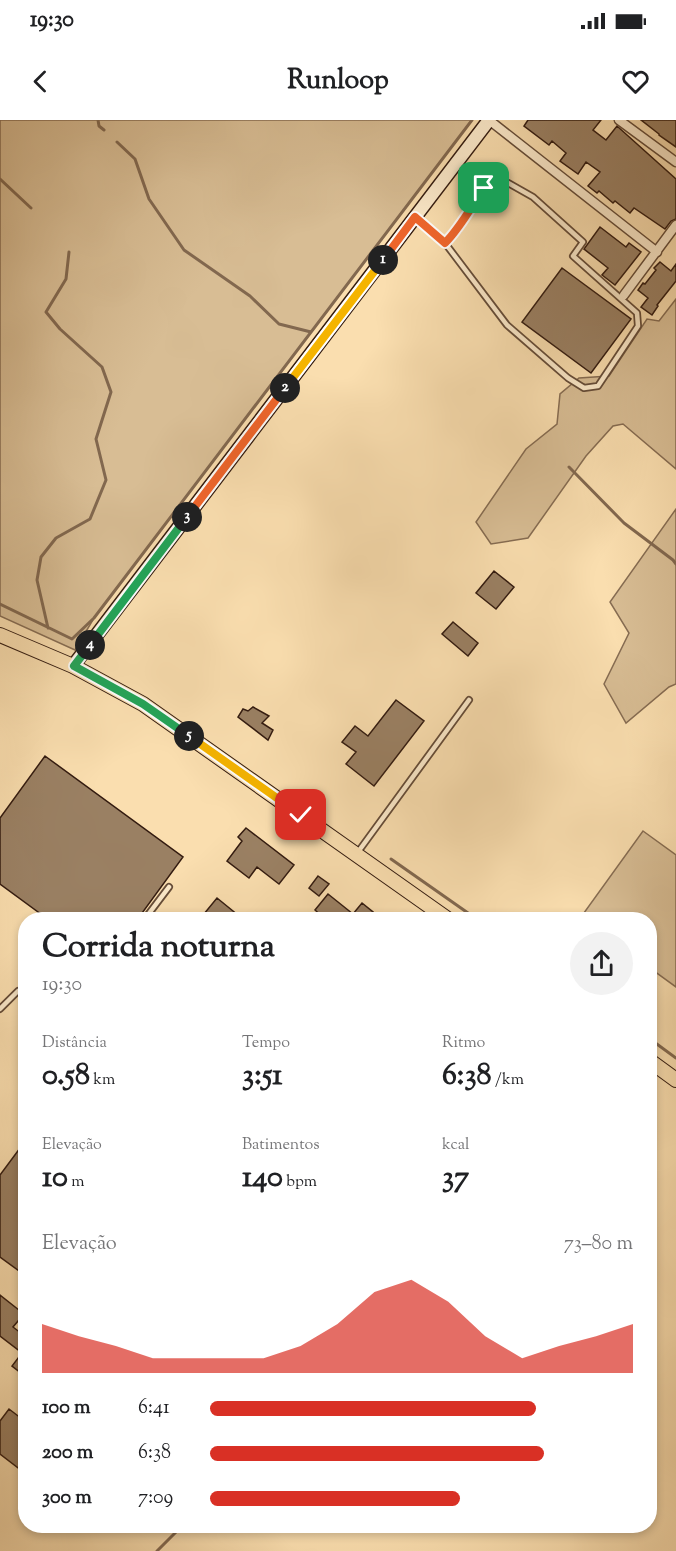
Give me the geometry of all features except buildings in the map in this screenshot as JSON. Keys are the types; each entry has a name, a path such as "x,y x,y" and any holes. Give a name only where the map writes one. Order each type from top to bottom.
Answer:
{"main road":[{"path":"0,635 74,666 143,704 438,912"},
{"path":"657,1066 676,1080"}],"street":[{"path":"74,666 489,120 657,252"},
{"path":"619,120 676,162"},
{"path":"624,295 676,225"}],"lane":[{"path":"415,217 445,243 507,325 568,378 584,388 598,386 638,326 637,313 573,256 583,242 533,197 503,180 494,180 484,188 458,230 445,243"},
{"path":"357,854 470,700"},
{"path":"150,912 169,887"},
{"path":"0,1009 18,991"}],"shaded area":[{"path":"0,120 472,120 94,618 75,650 0,616"},
{"path":"676,299 676,469 623,424 613,426 586,456 528,538 491,544 476,522 526,449 557,424 560,394 579,378 609,376 647,319 659,321"},
{"path":"676,509 676,684 669,687 626,723 604,684 629,633 610,602"},
{"path":"643,831 676,855 676,987 657,973 657,912 585,912"}],"waterway":[{"path":"98,120 99,126 104,130"},
{"path":"0,604 72,639 94,618 472,120"},
{"path":"117,142 135,159 149,199 184,250 250,296 279,324 311,332"},
{"path":"0,179 31,208"},
{"path":"48,628 37,580 41,557 56,538 90,519 106,480 96,439 111,392 102,367 60,329 46,312 66,279 69,252"},
{"path":"569,467 624,523 676,564"},
{"path":"391,859 467,912"},
{"path":"657,1044 676,1058"},
{"path":"157,1551 175,1533"}],"route":[{"path":"301,815 143,704 74,666 415,217 445,243 458,230 484,188"}]}
